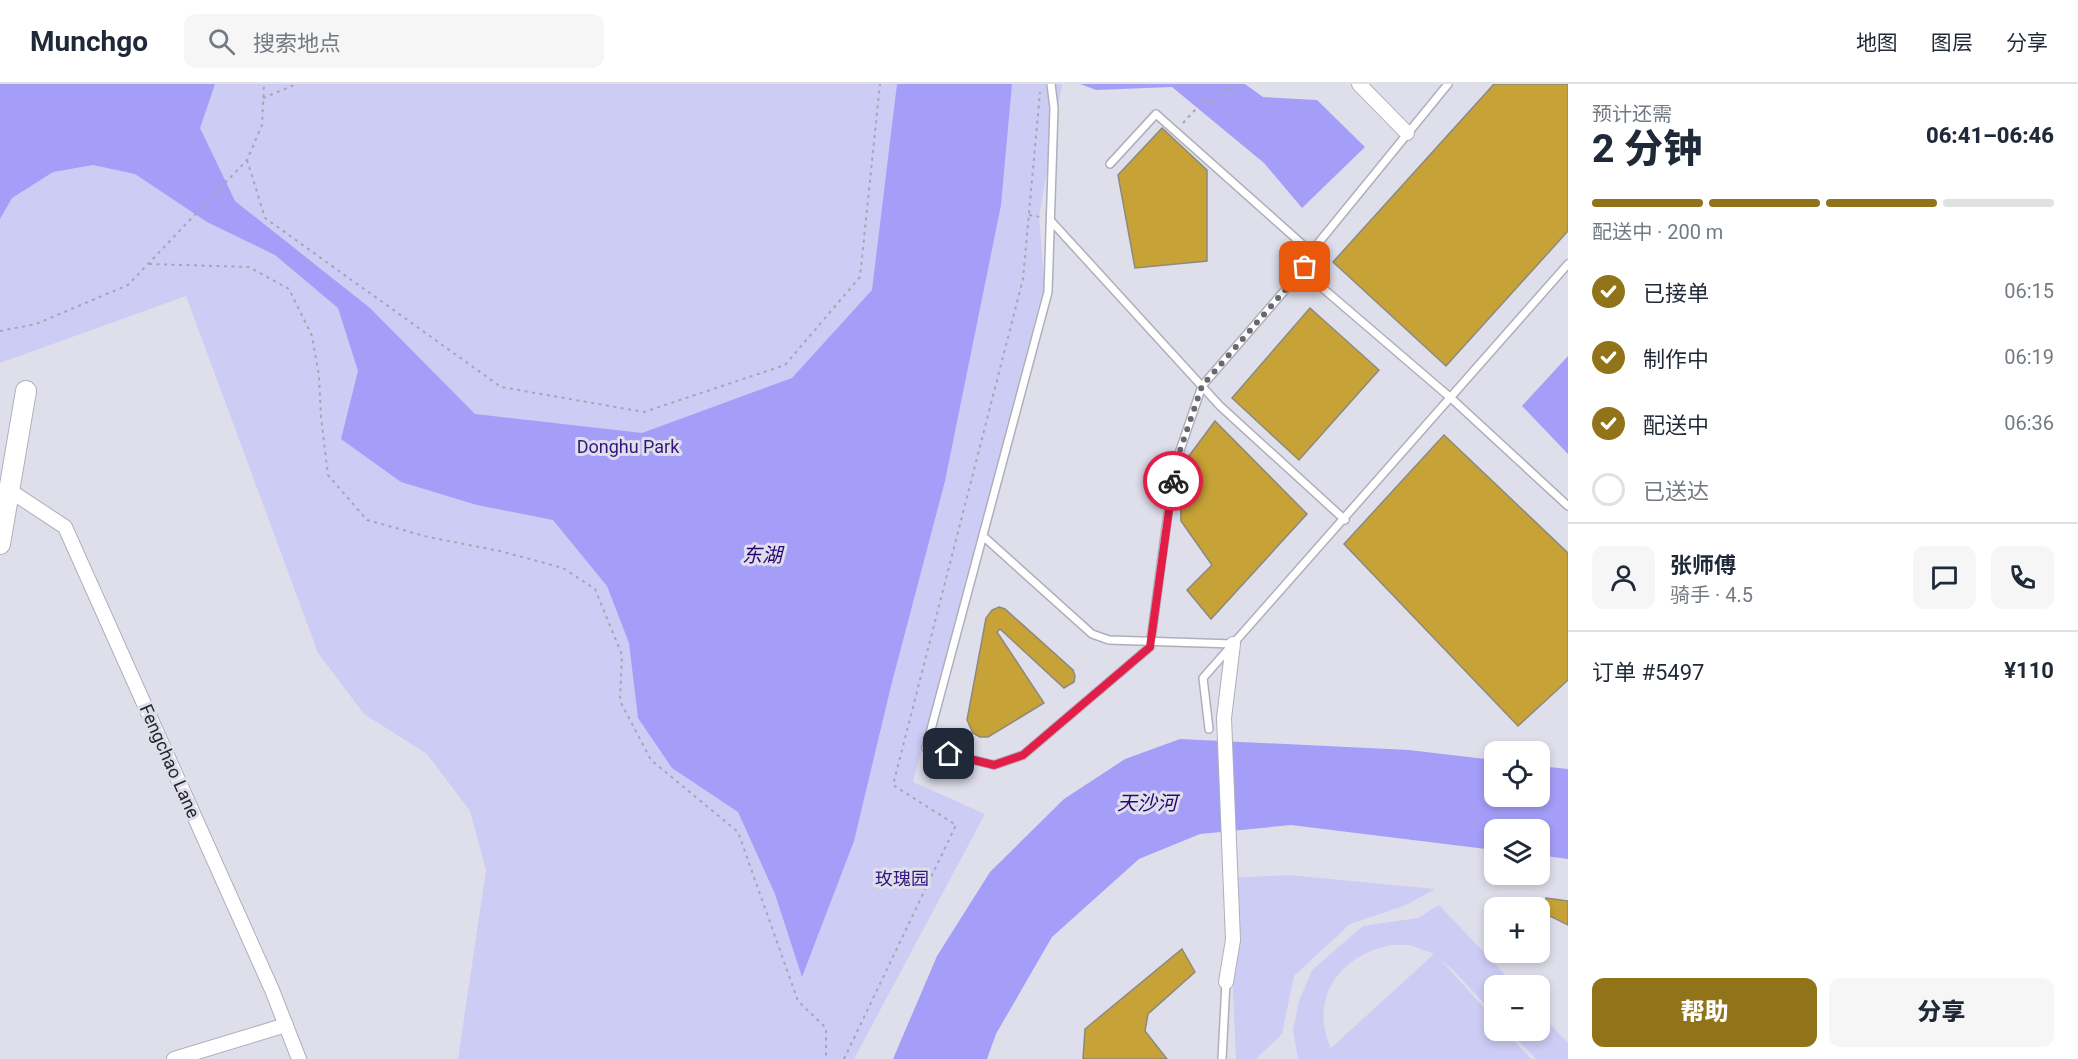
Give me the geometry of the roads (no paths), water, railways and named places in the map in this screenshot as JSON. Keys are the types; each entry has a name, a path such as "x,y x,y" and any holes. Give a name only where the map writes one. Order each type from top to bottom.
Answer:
{"street":[{"path":"1359,84 1407,134"},
{"path":"0,544 5,494 26,391"},
{"name":"Fengchao Lane","path":"5,494 65,526 299,1059"},
{"path":"1226,982 1233,940 1224,718 1233,644"},
{"path":"174,1059 286,1025"}],"lane":[{"path":"1051,84 1054,108 1048,292 926,748 994,765 1023,755 1150,647 1174,468 1202,386 1305,267 1311,252 1448,84"},
{"path":"1110,164 1156,114 1311,252"},
{"path":"1051,221 1220,406 1345,520"},
{"path":"1209,729 1203,678 1452,399 1568,264"},
{"path":"1305,267 1312,279 1452,399 1568,506"},
{"path":"983,536 1092,634 1109,640 1233,644"},
{"path":"1222,1059 1226,982"}],"water":[{"name":"东湖","path":"0,84 215,84 200,128 235,201 370,308 475,414 642,433 792,378 872,290 897,84 1012,84 1001,205 945,481 891,686 854,841 802,977 775,894 738,812 672,768 638,718 629,643 607,586 553,520 477,505 401,482 341,439 358,371 338,308 275,255 207,222 135,174 93,165 53,172 12,198 0,219"},
{"path":"1080,84 1245,84 1263,97 1317,100 1365,147 1302,208 1264,163 1172,87 1096,90"},
{"path":"1568,356 1568,454 1522,406"},
{"name":"天沙河","path":"1180,739 1409,750 1484,759 1484,807 1550,807 1550,767 1568,769 1568,859 1550,857 1550,819 1484,819 1484,849 1291,825 1200,834 1139,859 1052,937 996,1034 987,1059 893,1059 937,956 990,872 1064,799 1125,759"}],"park label":[{"name":"Donghu Park","path":"628,446"},
{"name":"玫瑰园","path":"902,878"}]}
